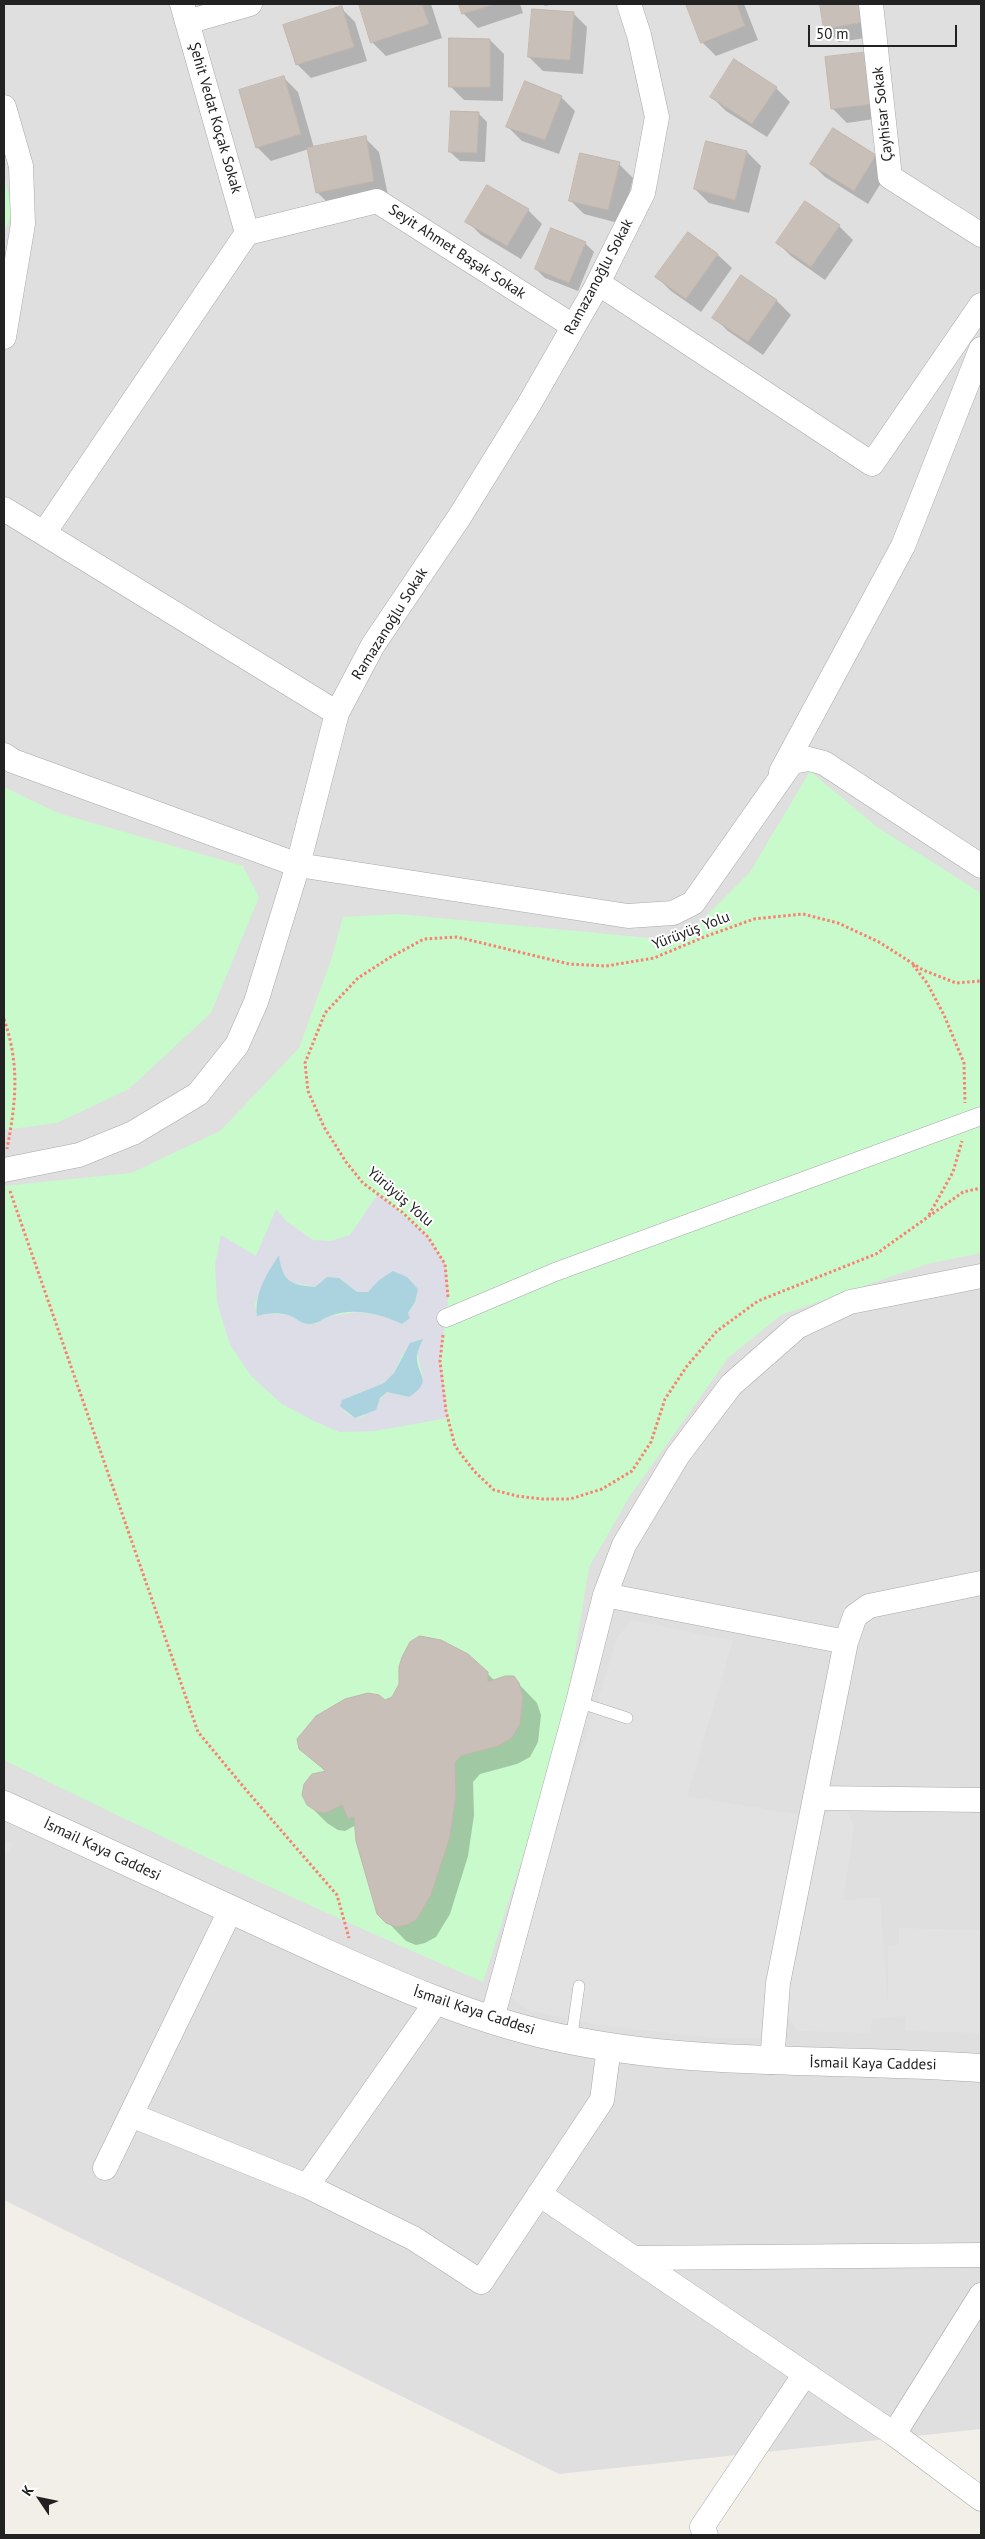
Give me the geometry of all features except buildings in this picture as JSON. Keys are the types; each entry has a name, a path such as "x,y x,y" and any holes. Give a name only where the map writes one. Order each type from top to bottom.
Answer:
{"street":[{"path":"185,13 250,4"},
{"name":"Ramazanoğlu Sokak","path":"6,1173 79,1155 133,1133 198,1094 236,1045 256,1002 298,865 337,713 374,645 460,516 573,326 598,283 643,193 657,117 639,35 628,4"},
{"name":"Çayhisar Sokak","path":"871,4 890,177 981,235"},
{"name":"Şehit Vedat Koçak Sokak","path":"185,13 247,233"},
{"path":"4,107 21,166 23,224 4,337"},
{"name":"Seyit Ahmet Başak Sokak","path":"247,233 377,201 573,326"},
{"path":"44,534 247,233"},
{"path":"598,283 872,464 981,305"},
{"path":"771,791 903,546 981,349"},
{"path":"4,509 337,713"},
{"path":"4,755 13,761 298,865 628,916 673,913 693,903 792,762 809,759 824,763 981,866"},
{"path":"446,1318 556,1272 973,1118"},
{"path":"492,2019 605,1595 624,1545 678,1455 732,1385 797,1327 850,1302 981,1276"},
{"path":"772,2062 778,1983 846,1642 854,1616 869,1606 981,1583"},
{"path":"605,1595 846,1642"},
{"path":"815,1798 981,1800"},
{"name":"İsmail Kaya Caddesi","path":"4,1805 356,1967 437,2001 492,2019 571,2041 609,2048 772,2062 981,2068"},
{"path":"105,2168 231,1909"},
{"path":"307,2186 437,2001"},
{"path":"131,2115 307,2186 413,2238 481,2282 602,2100 609,2048"},
{"path":"539,2194 894,2434 981,2499"},
{"path":"634,2258 981,2254"},
{"path":"894,2434 981,2295"},
{"path":"706,2535 702,2527 805,2374"}],"lane":[{"path":"578,1702 627,1718"},
{"path":"571,2041 579,1986"}],"path":[{"name":"Yürüyüş Yolu","path":"981,981 956,982 923,970 878,942 838,924 803,914 754,919 654,958 606,966 569,964 457,937 424,939 358,978 325,1013 305,1063 308,1091 324,1127 346,1162 363,1183 402,1212 428,1237 445,1264 449,1293 440,1361 446,1411 455,1446 474,1470 494,1490 517,1496 570,1499 602,1489 632,1471 651,1442 665,1399 688,1366 717,1331 758,1301 876,1254 963,1192 981,1188"},
{"path":"911,962 927,983 944,1015 964,1063 973,1118 966,1130 953,1172 928,1218"},
{"path":"4,1019 13,1045 16,1104 6,1173 198,1732 246,1791 337,1895 356,1967"}],"shaded area":[{"path":"4,4 981,4 981,2429 559,2474 4,2200"},
{"path":"378,1194 428,1237 445,1264 449,1293 440,1361 448,1418 375,1431 339,1432 282,1404 252,1377 230,1345 217,1302 215,1265 221,1235 256,1256 276,1209 286,1221 313,1240 331,1241 350,1235","holes":["279,1255 281,1272 290,1282 315,1287 327,1277 339,1278 357,1292 368,1292 379,1280 415,1302 402,1324 380,1315 357,1312 331,1316 315,1324 306,1324 288,1315 268,1313 257,1316 255,1304 262,1286","423,1339 417,1353 423,1378 409,1397 387,1392 364,1416 355,1418 345,1412 342,1400 384,1383 394,1373 402,1355"]},
{"path":"632,1620 733,1641 687,1796 802,1815 764,2000 766,2038 712,2038 592,2024 528,2010 511,1998 509,1982 618,1636"},
{"path":"832,1809 848,1812 854,1827 843,1900 880,1897 888,2006 888,1946 899,1944 899,1928 981,1930 981,2033 905,2031 906,2016 872,2019 871,2033 797,2031 788,2017 786,1988 822,1817"},
{"path":"4,1840 13,1844 4,1860"}],"green space":[{"path":"4,176 13,212 4,232"},
{"path":"810,771 877,827 981,893 981,1253 927,1264 781,1315 728,1358 630,1496 589,1567 570,1683 551,1768 483,1982 242,1874 4,1760 4,1186 131,1173 220,1131 299,1048 331,960 343,917 397,914 681,941 750,872"},
{"path":"4,787 58,813 243,866 259,897 211,1013 129,1089 57,1123 4,1130"}],"water":[{"path":"279,1255 285,1276 288,1280 299,1285 315,1287 327,1277 339,1278 357,1292 368,1292 379,1280 393,1271 407,1277 418,1289 415,1302 408,1313 410,1318 402,1324 385,1317 367,1313 348,1312 339,1313 309,1324 284,1314 272,1313 257,1316 259,1292"},
{"path":"423,1339 417,1355 417,1362 423,1382 417,1391 409,1397 387,1392 380,1398 376,1410 355,1418 340,1406 342,1400 384,1383 394,1373 410,1343"}]}
